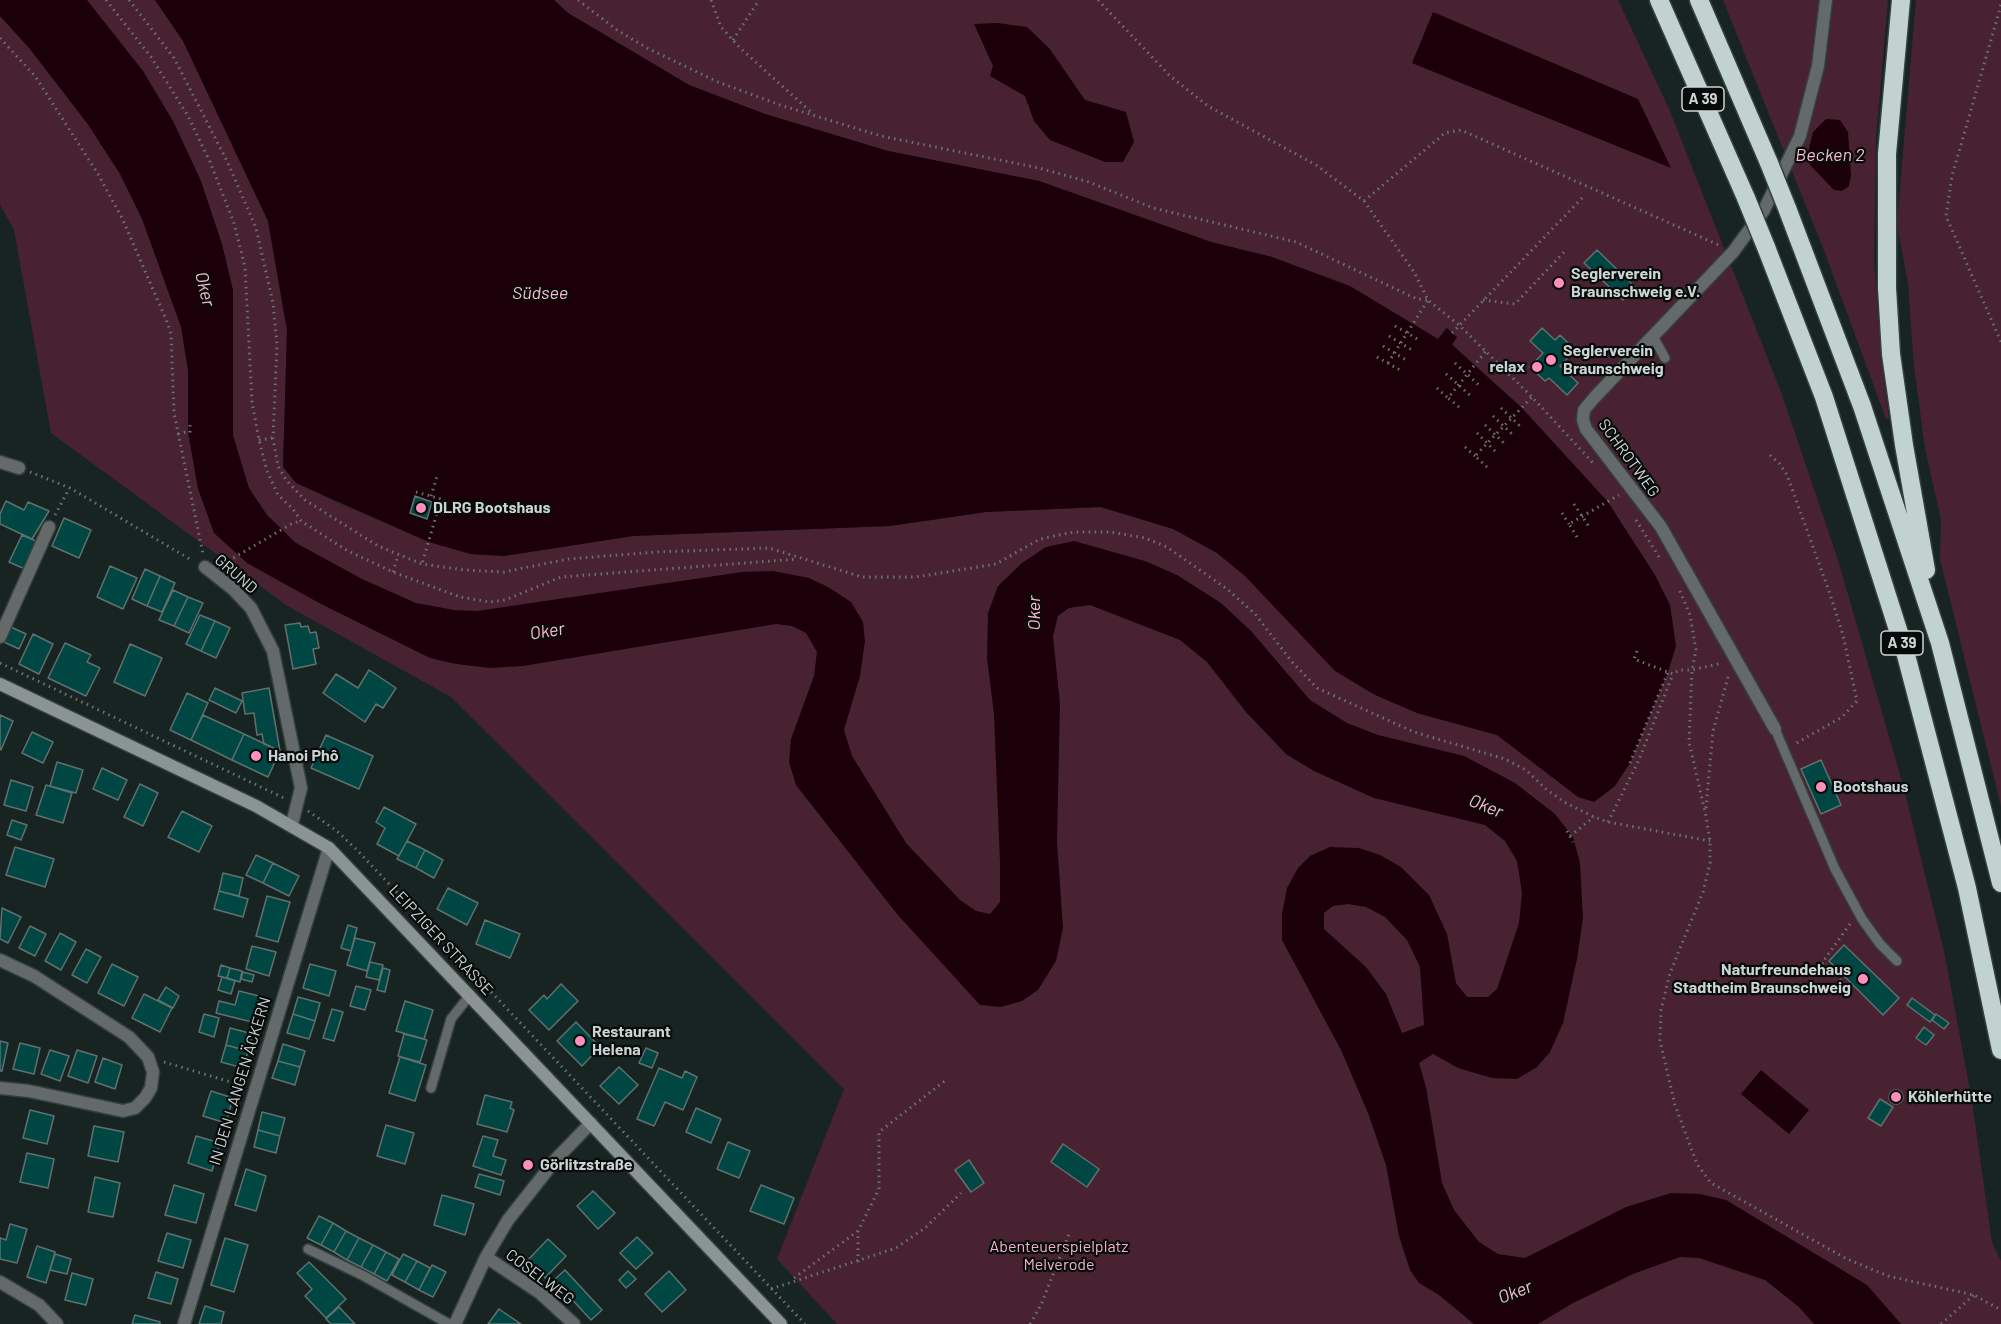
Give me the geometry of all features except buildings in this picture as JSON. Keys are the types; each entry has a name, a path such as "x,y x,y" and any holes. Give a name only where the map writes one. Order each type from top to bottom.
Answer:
{"highway":[{"name":"A 39","path":"1659,0 1746,198 1824,397 1906,655 1967,888 2001,1050"},
{"name":"A 39","path":"1699,0 1769,163 1862,406 1940,643 2001,883"},
{"path":"1901,0 1887,154 1887,288 1891,354 1904,445 1940,643"}],"street":[{"name":"SCHROTWEG","path":"1775,729 1734,661 1712,615 1661,527 1586,429 1583,420 1584,410 1594,398 1734,252 1764,210 1800,136 1818,66 1826,0"},
{"path":"0,462 19,468"},
{"path":"0,637 49,527"},
{"name":"GRUND","path":"205,567 233,589 251,608 273,651 301,788 292,824"},
{"name":"LEIPZIGER STRASSE","path":"0,684 292,824 329,848 781,1324"},
{"name":"IN DEN LANGEN ÄCKERN","path":"184,1324 329,848"},
{"path":"0,960 34,976 98,1015 138,1044 148,1057 153,1072 150,1088 135,1108 123,1110 29,1091 0,1088"},
{"path":"454,1324 486,1257 508,1220 539,1179 591,1124"},
{"name":"COSELWEG","path":"486,1257 540,1293 574,1324"},
{"path":"0,1282 39,1305 57,1324"}],"lane":[{"path":"1654,338 1665,358"},
{"path":"1775,729 1835,869 1859,913 1880,944 1898,961"},
{"path":"431,1088 451,1019 470,994"},
{"path":"308,1249 364,1276 449,1324"}],"path":[{"path":"106,0 151,57 188,116 210,162 234,223 245,267 252,402 259,440 267,471 278,495 293,509 301,521 348,551 393,572 460,597 489,602 505,600 561,577 800,558"},
{"path":"129,0 174,58 228,163 256,228 273,303 277,344 273,438 278,466 286,480 304,500 378,546 422,564 504,572 568,560 612,555 770,548 862,577 916,577 996,564 1040,540 1074,532 1110,532 1145,537 1167,547 1234,595 1255,614 1292,662 1317,688 1414,732 1505,759 1526,770 1547,790 1566,803 1608,822 1710,841"},
{"path":"578,0 617,30 681,66 718,82 881,136 1039,168 1089,182 1153,208 1296,242 1417,299 1428,300"},
{"path":"711,0 721,27 815,115"},
{"path":"733,40 759,0"},
{"path":"1098,0 1170,76 1208,106 1316,165 1364,201 1414,272 1428,300 1486,351 1600,471"},
{"path":"2001,5 1952,176 1946,216 2001,342"},
{"path":"0,38 35,75 98,174 122,218 171,334 178,434 199,525 205,567"},
{"path":"1364,201 1445,133 1461,130 1734,252"},
{"path":"1452,333 1585,195"},
{"path":"1483,300 1515,304 1565,251"},
{"path":"1388,363 1428,300"},
{"path":"1395,326 1419,340"},
{"path":"1389,336 1412,350"},
{"path":"1383,346 1406,360"},
{"path":"1448,398 1486,351"},
{"path":"1377,357 1400,370"},
{"path":"1455,363 1480,386"},
{"path":"1446,374 1472,396"},
{"path":"1437,388 1459,407"},
{"path":"1475,456 1532,397"},
{"path":"1501,408 1521,427"},
{"path":"1493,416 1513,435"},
{"path":"190,425 190,437"},
{"path":"1485,425 1504,444"},
{"path":"178,434 190,431"},
{"path":"1477,433 1496,452"},
{"path":"259,440 273,438"},
{"path":"1465,447 1487,467"},
{"path":"1770,455 1787,475 1829,591 1844,635 1857,701 1842,717 1784,750"},
{"name":"GRUND","path":"19,468 70,488 205,567"},
{"path":"431,496 437,476"},
{"path":"49,527 70,488"},
{"path":"1615,489 1626,504"},
{"path":"416,492 441,500 422,564"},
{"path":"1569,524 1619,495"},
{"path":"1574,504 1590,528"},
{"path":"1562,513 1577,537"},
{"path":"1632,514 1666,567"},
{"path":"227,561 293,523 301,521"},
{"path":"393,572 398,555"},
{"path":"1677,584 1690,615 1695,650 1689,742 1706,816 1710,841 1710,863 1703,892 1670,973 1661,1010 1660,1041 1675,1105 1697,1164 1711,1183 1868,1268 1888,1276 1974,1295 2001,1310"},
{"path":"1637,651 1634,659 1670,673 1734,661"},
{"path":"1706,816 1707,781 1713,731 1722,693 1734,661"},
{"path":"1608,822 1638,762 1670,673"},
{"path":"1630,763 1670,673"},
{"path":"1570,836 1594,816"},
{"path":"1567,831 1573,842"},
{"path":"1851,990 1822,963 1859,913"},
{"path":"148,1057 254,1089"},
{"path":"858,1262 858,1231 879,1189 879,1132 946,1080"},
{"path":"758,1300 772,1288 790,1280 858,1262 896,1248 925,1228 962,1193"},
{"path":"790,1280 858,1231"},
{"path":"1029,1324 1041,1305 1070,1234"},
{"path":"1941,1324 1974,1295"}],"green space":[{"name":"Abenteuerspielplatz Melverode","path":"0,0 155,0 183,41 268,221 287,330 283,467 323,496 429,542 471,554 504,556 633,536 890,526 986,512 1100,507 1174,529 1217,553 1417,713 1497,735 1523,752 1608,502 1521,407 1452,344 1446,328 1438,339 1413,324 1272,257 1211,242 1039,181 888,151 765,114 689,85 568,13 554,0 1618,0 1669,109 1781,392 1837,557 1903,785 1945,956 1972,1102 1992,1243 2001,1261 2001,1324 837,1324 777,1259 844,1089 451,697 286,605 51,433 14,230 0,204","holes":["1412,62 1638,99 1670,167"]},
{"path":"1723,0 1888,0 1876,137 1874,261 1881,357 1889,419 1886,419 1825,253"},
{"path":"1916,0 2001,0 2001,806 1940,559 1941,520 1925,448 1914,366 1908,284 1897,224"}],"water":[{"name":"Oker","path":"0,0 87,0 143,71 173,121 201,181 222,244 233,290 233,435 249,488 267,515 296,543 362,579 416,603 454,610 477,611 742,572 773,571 809,578 828,587 851,602 863,622 865,641 860,676 844,730 852,756 906,843 960,900 976,911 990,914 1000,902 994,714 987,658 988,613 998,586 1022,563 1046,547 1074,541 1145,561 1177,575 1221,603 1251,631 1310,700 1347,723 1378,735 1464,756 1515,783 1555,814 1573,837 1580,863 1583,918 1563,1023 1550,1052 1537,1067 1517,1079 1492,1078 1458,1068 1433,1054 1419,1063 1426,1087 1442,1183 1454,1210 1479,1242 1498,1254 1525,1258 1626,1207 1671,1193 1700,1194 1726,1200 1867,1285 1901,1324 1814,1324 1799,1307 1765,1280 1699,1258 1680,1257 1633,1274 1573,1303 1538,1324 1474,1324 1439,1295 1419,1283 1410,1270 1399,1236 1386,1165 1368,1113 1341,1050 1282,940 1282,914 1287,888 1298,868 1310,856 1330,847 1359,848 1380,855 1401,867 1429,895 1447,934 1456,983 1467,997 1488,997 1497,989 1519,923 1522,893 1517,861 1505,841 1485,825 1374,798 1314,771 1286,754 1246,712 1207,662 1180,640 1090,605 1069,608 1058,616 1053,636 1060,704 1057,842 1063,928 1056,961 1038,990 1022,1001 1001,1007 980,1005 897,914 796,785 789,762 791,739 814,676 817,652 806,633 792,626 776,624 523,666 490,668 456,664 430,658 319,603 247,563 214,533 198,489 188,432 188,371 181,327 142,219 120,174 87,123 29,48 0,16","holes":["1348,904 1366,907 1385,917 1407,940 1420,967 1424,1025 1402,1033 1386,994 1366,967 1324,929 1324,913 1333,906"]},
{"name":"Südsee","path":"155,0 554,0 568,13 689,85 765,114 888,151 1039,181 1211,242 1272,257 1350,286 1438,339 1447,328 1457,337 1452,345 1521,407 1608,502 1655,575 1670,605 1676,646 1668,672 1630,763 1615,786 1594,802 1578,797 1497,735 1417,713 1375,695 1335,671 1245,576 1217,553 1173,529 1101,507 986,512 890,526 633,536 504,556 471,554 429,542 296,483 283,467 287,330 268,221 183,41"},
{"path":"1433,12 1638,99 1671,168 1412,63"},
{"path":"997,23 1027,27 1049,48 1085,100 1126,112 1134,142 1123,162 1105,162 1050,140 1034,121 1025,96 990,76 993,66 974,24"},
{"name":"Becken 2","path":"1826,119 1840,120 1848,132 1851,175 1849,186 1842,191 1834,190 1810,165 1808,153 1813,132"},
{"path":"1761,1070 1809,1110 1789,1134 1741,1094"}],"place":[{"name":"Seglerverein Braunschweig e.V.","path":"1559,283"},
{"name":"Seglerverein Braunschweig","path":"1551,360"},
{"name":"relax","path":"1537,367"},
{"name":"DLRG Bootshaus","path":"421,508"},
{"name":"Hanoi Phô","path":"256,756"},
{"name":"Bootshaus","path":"1821,787"},
{"name":"Naturfreundehaus Stadtheim Braunschweig","path":"1863,979"},
{"name":"Restaurant Helena","path":"580,1041"},
{"name":"Köhlerhütte","path":"1896,1097"},
{"name":"Görlitzstraße","path":"528,1165"}]}
